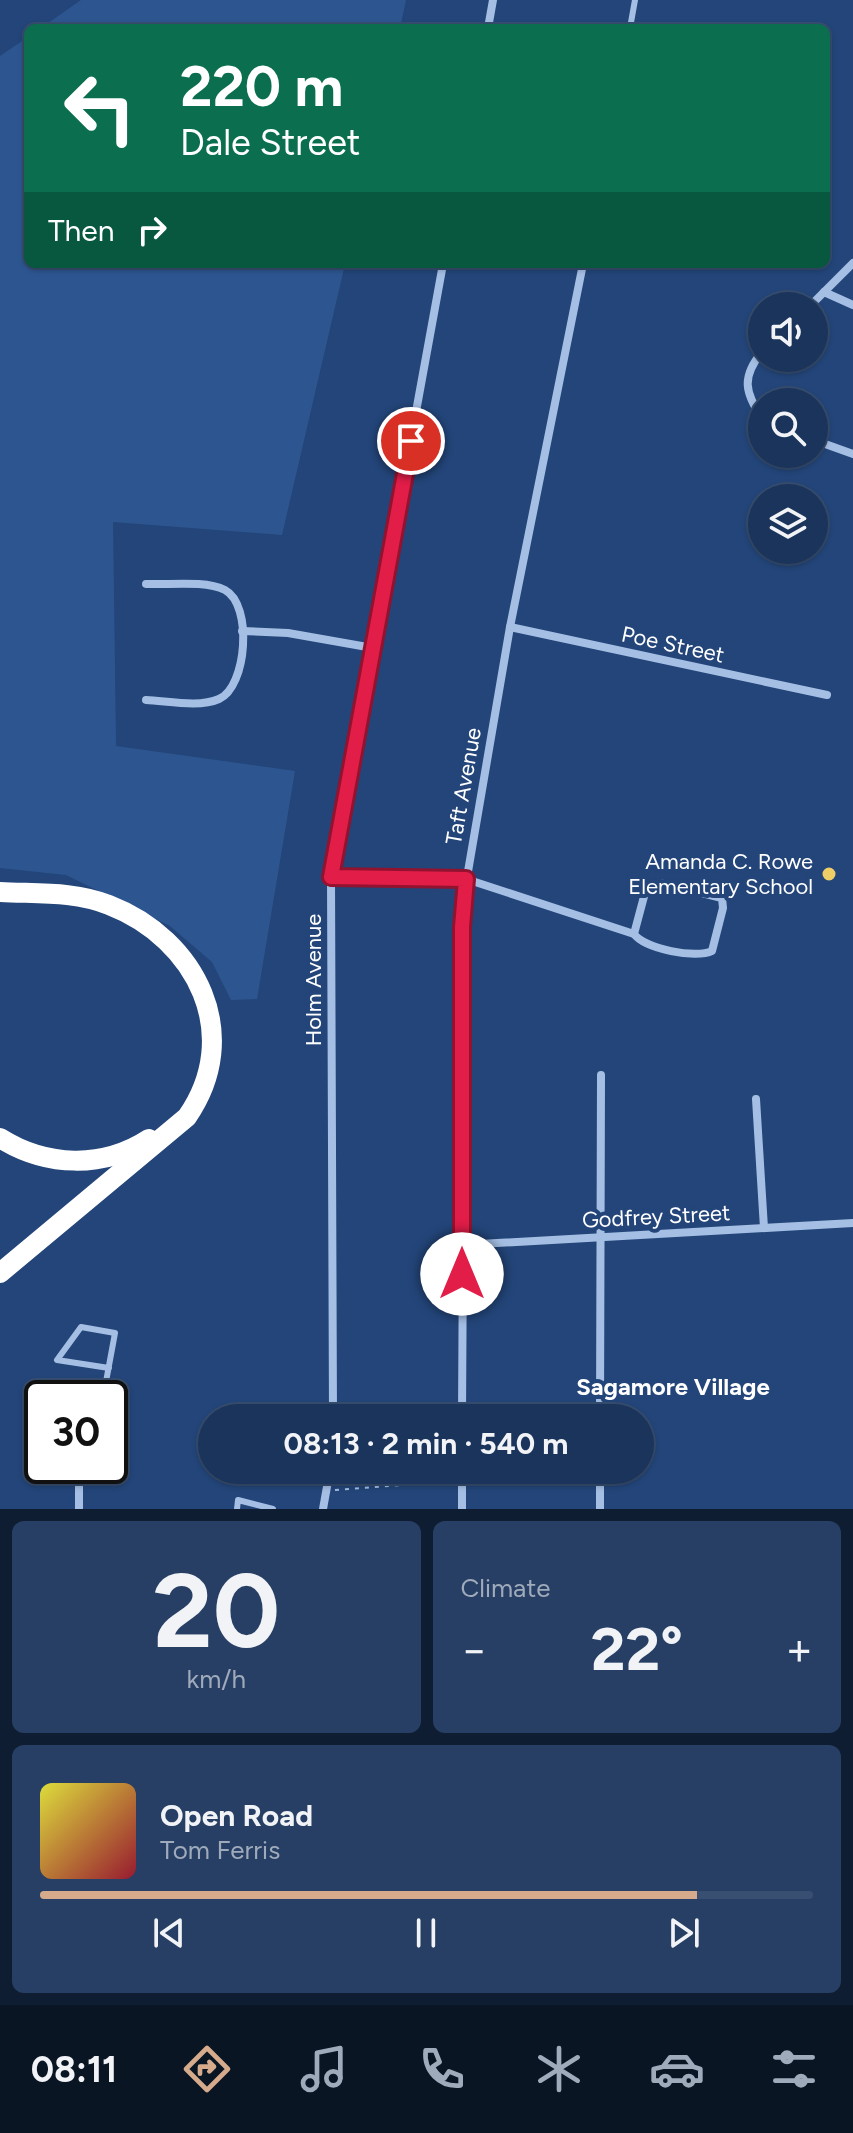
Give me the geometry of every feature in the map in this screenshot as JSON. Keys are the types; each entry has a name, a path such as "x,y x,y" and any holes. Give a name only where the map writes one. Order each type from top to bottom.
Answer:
{"highway":[{"path":"0,892 77,895 111,905 164,939 191,970 209,1010 214,1038 207,1079 187,1117 0,1273"},
{"path":"0,903 75,906 110,918 145,939 167,957 184,980 195,1007 200,1035 198,1063 177,1113 136,1148 95,1160 66,1160 24,1151 0,1138"}],"street":[{"path":"489,24 493,0"},
{"path":"824,292 853,263"},
{"name":"Holm Avenue","path":"333,1404 331,877 442,268"},
{"name":"Taft Avenue","path":"462,1404 462,927 466,879 510,627 582,268"},
{"path":"828,294 853,305"},
{"path":"748,372 748,396"},
{"path":"828,445 853,454"},
{"path":"146,584 223,589 239,603 242,631 239,672 228,694 207,702 146,700"},
{"name":"Poe Street","path":"510,627 827,695"},
{"path":"242,631 288,633 373,648"},
{"path":"331,877 466,879 634,934 644,943 700,954 709,953 715,947 722,898 661,883 653,884 646,889 634,934"},
{"path":"600,1404 601,1075"},
{"path":"756,1099 764,1228"},
{"name":"Godfrey Street","path":"462,1245 853,1223"},
{"path":"79,1509 80,1484"},
{"path":"323,1509 327,1484"},
{"path":"462,1484 462,1509"},
{"path":"600,1484 600,1509"}],"lane":[{"path":"631,24 635,0"},
{"path":"107,1380 109,1368 115,1333 81,1327 57,1360 109,1368"},
{"path":"237,1509 238,1500 273,1509"}],"path":[{"path":"326,1490 417,1484"}],"shaded area":[{"path":"81,0 406,0 401,24 47,24"},
{"path":"24,40 24,268 344,268 282,535 113,522 116,746 295,771 257,999 231,1000 212,962 170,926 66,875 0,868 0,56"}],"place":[{"name":"Amanda C. Rowe Elementary School","path":"829,874"}],"district":[{"name":"Sagamore Village","path":"673,1387"}],"route":[{"path":"411,441 331,877 443,876 466,879 462,927 462,1274"}]}
